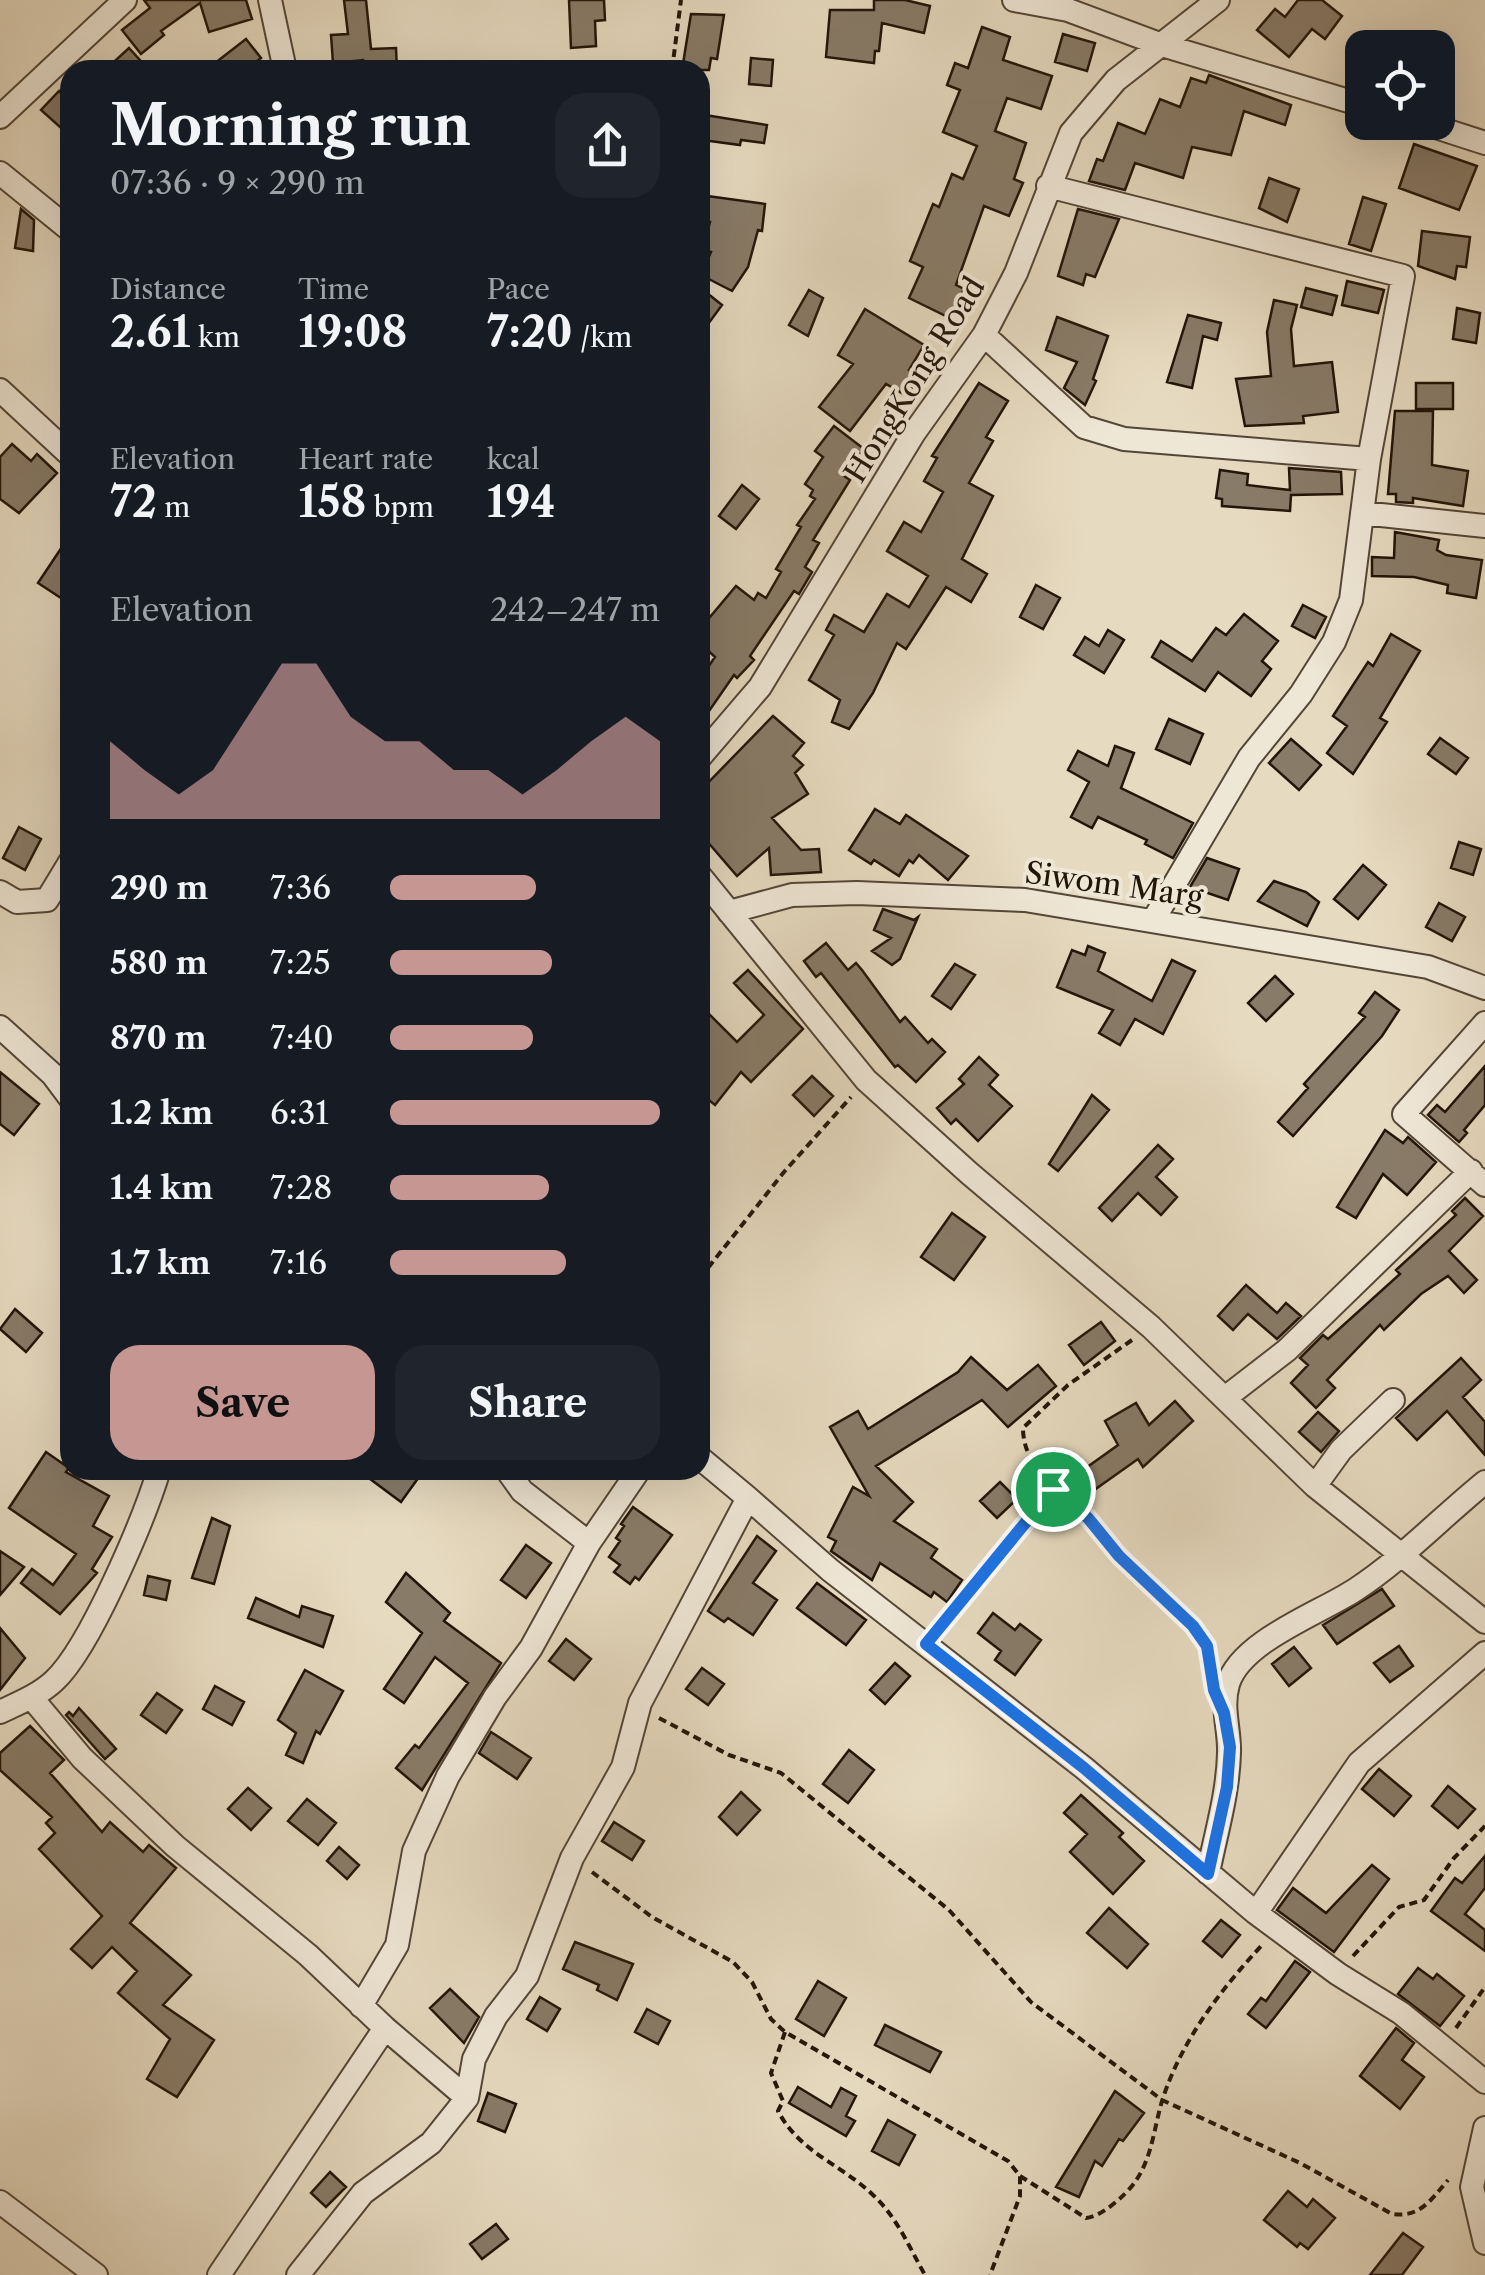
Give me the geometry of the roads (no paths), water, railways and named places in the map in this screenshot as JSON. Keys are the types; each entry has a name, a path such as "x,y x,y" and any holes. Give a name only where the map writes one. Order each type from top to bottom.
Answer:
{"street":[{"path":"270,0 283,60"},
{"path":"1014,0 1068,10 1162,45 1345,99"},
{"name":"HongKong Road","path":"710,746 760,688 914,432 984,336 1016,273 1071,133 1116,80 1218,0"},
{"path":"0,117 110,5"},
{"path":"1455,133 1485,142"},
{"path":"0,174 60,222"},
{"path":"1048,186 1403,276 1369,459 1351,600 1334,642 1301,694 1249,758 1154,919"},
{"path":"984,336 1084,427 1124,440 1369,459"},
{"path":"0,390 60,446"},
{"path":"1362,512 1485,526"},
{"path":"0,892 17,902 48,900 60,879"},
{"path":"710,888 866,1080 969,1173 1152,1327 1316,1486 1485,1622"},
{"name":"Siwom Marg","path":"729,912 792,896 856,893 1026,900 1428,967 1485,988"},
{"path":"1225,1398 1287,1350 1478,1178 1404,1114 1485,1023"},
{"path":"0,1028 60,1085"},
{"path":"1316,1486 1341,1450 1393,1400"},
{"path":"710,1466 830,1570 1084,1768 1256,1913 1338,1974 1401,2013 1485,2082"},
{"path":"2,1709 32,1697 57,1678 97,1612 156,1480"},
{"path":"515,1480 522,1491 589,1543"},
{"path":"361,2006 397,1945 414,1851 448,1776 495,1697 531,1648 589,1543 632,1480"},
{"path":"1208,1874 1227,1787 1230,1747 1224,1713 1228,1682 1242,1662 1266,1641 1356,1590 1485,1482"},
{"path":"298,2275 363,2193 431,2143 466,2098 474,2059 496,2016 527,1976 572,1858 623,1766 639,1707 748,1498"},
{"path":"1256,1913 1359,1764 1485,1653"},
{"path":"32,1697 82,1758 175,1846 308,1955 466,2098"},
{"path":"219,2275 269,2206 385,2028"},
{"path":"1484,2133 1472,2188 1485,2243"},
{"path":"0,2202 96,2275"}]}
